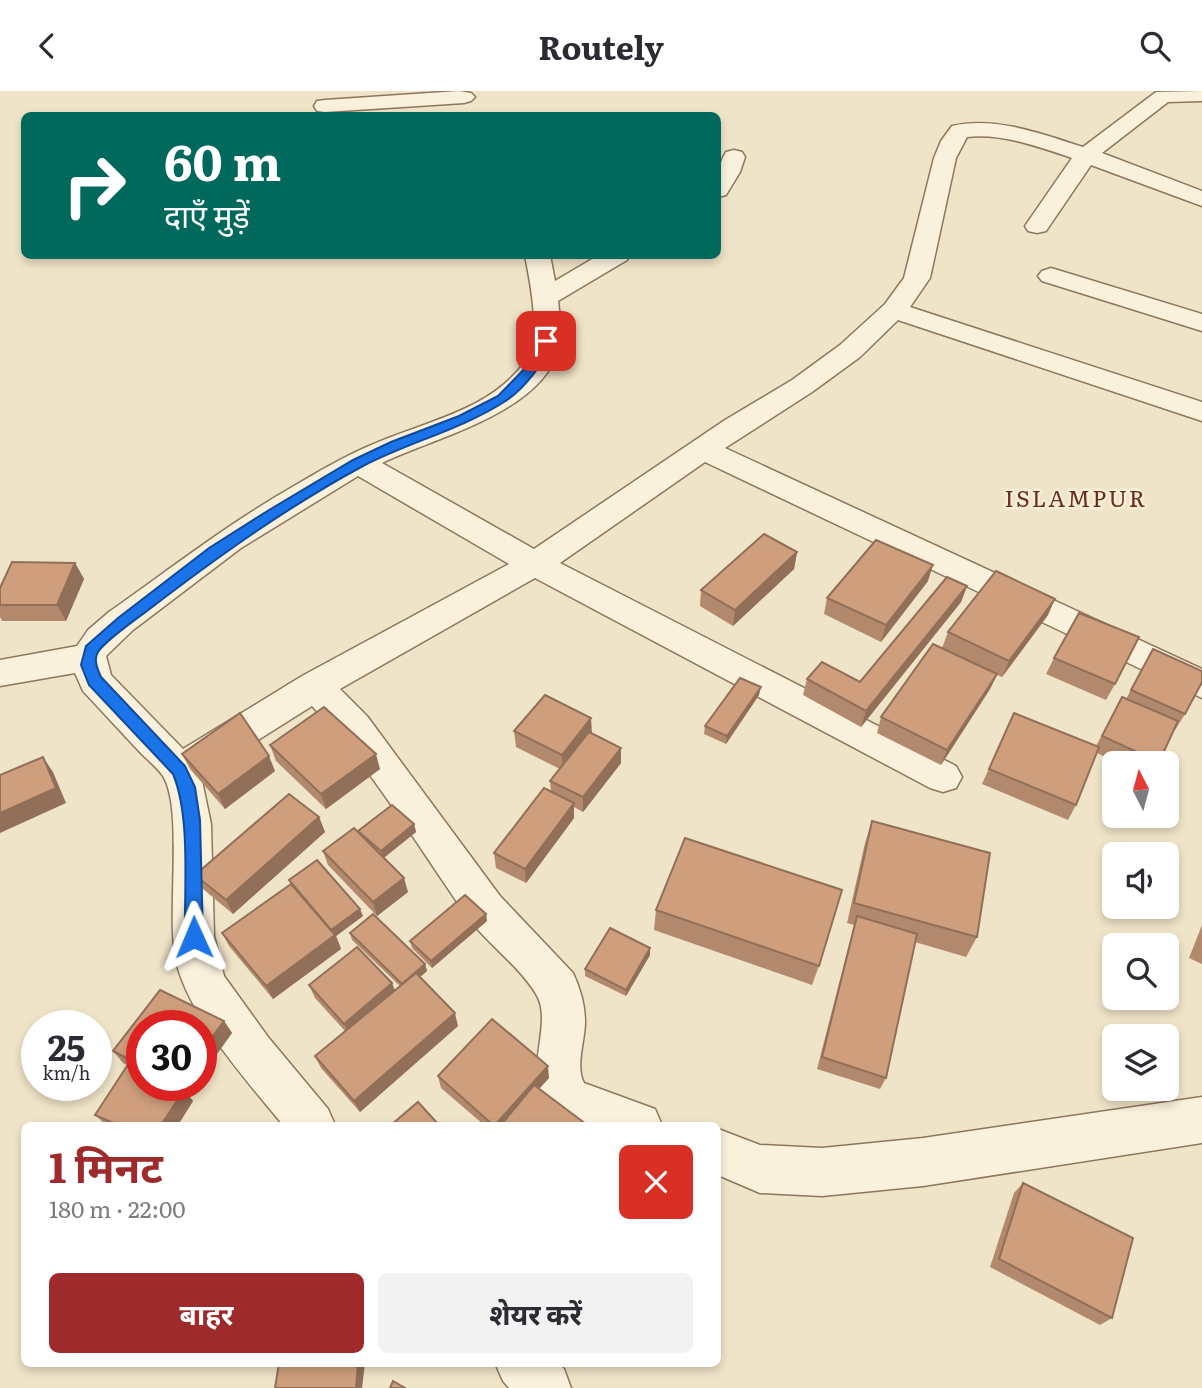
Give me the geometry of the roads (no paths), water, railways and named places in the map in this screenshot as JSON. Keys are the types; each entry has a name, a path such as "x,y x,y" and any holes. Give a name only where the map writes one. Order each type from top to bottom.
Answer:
{"street":[{"path":"1037,226 1086,155 1163,96 1202,95"},
{"path":"326,106 465,101"},
{"path":"180,770 315,686 535,564 850,351 894,310 917,278 945,158 952,141 960,131 983,130 1086,155 1202,199"},
{"path":"721,185 734,157"},
{"path":"310,1122 252,1052 201,977 194,937 191,799 180,770 95,681 88,657 96,644 214,551 358,463 464,419 502,398 542,358 546,341 544,299 538,259"},
{"path":"544,299 611,259"},
{"path":"1051,276 1202,323"},
{"path":"894,310 1202,412"},
{"path":"703,449 1202,684"},
{"path":"358,463 535,564 943,777"},
{"path":"0,673 88,657"},
{"path":"315,686 354,726 486,909 558,987 563,1021 559,1084 568,1099 581,1107 629,1122"},
{"path":"721,1153 760,1169 822,1172 923,1162 1202,1121"},
{"path":"525,1367 545,1388"}],"district":[{"name":"ISLAMPUR","path":"1076,499"}]}
